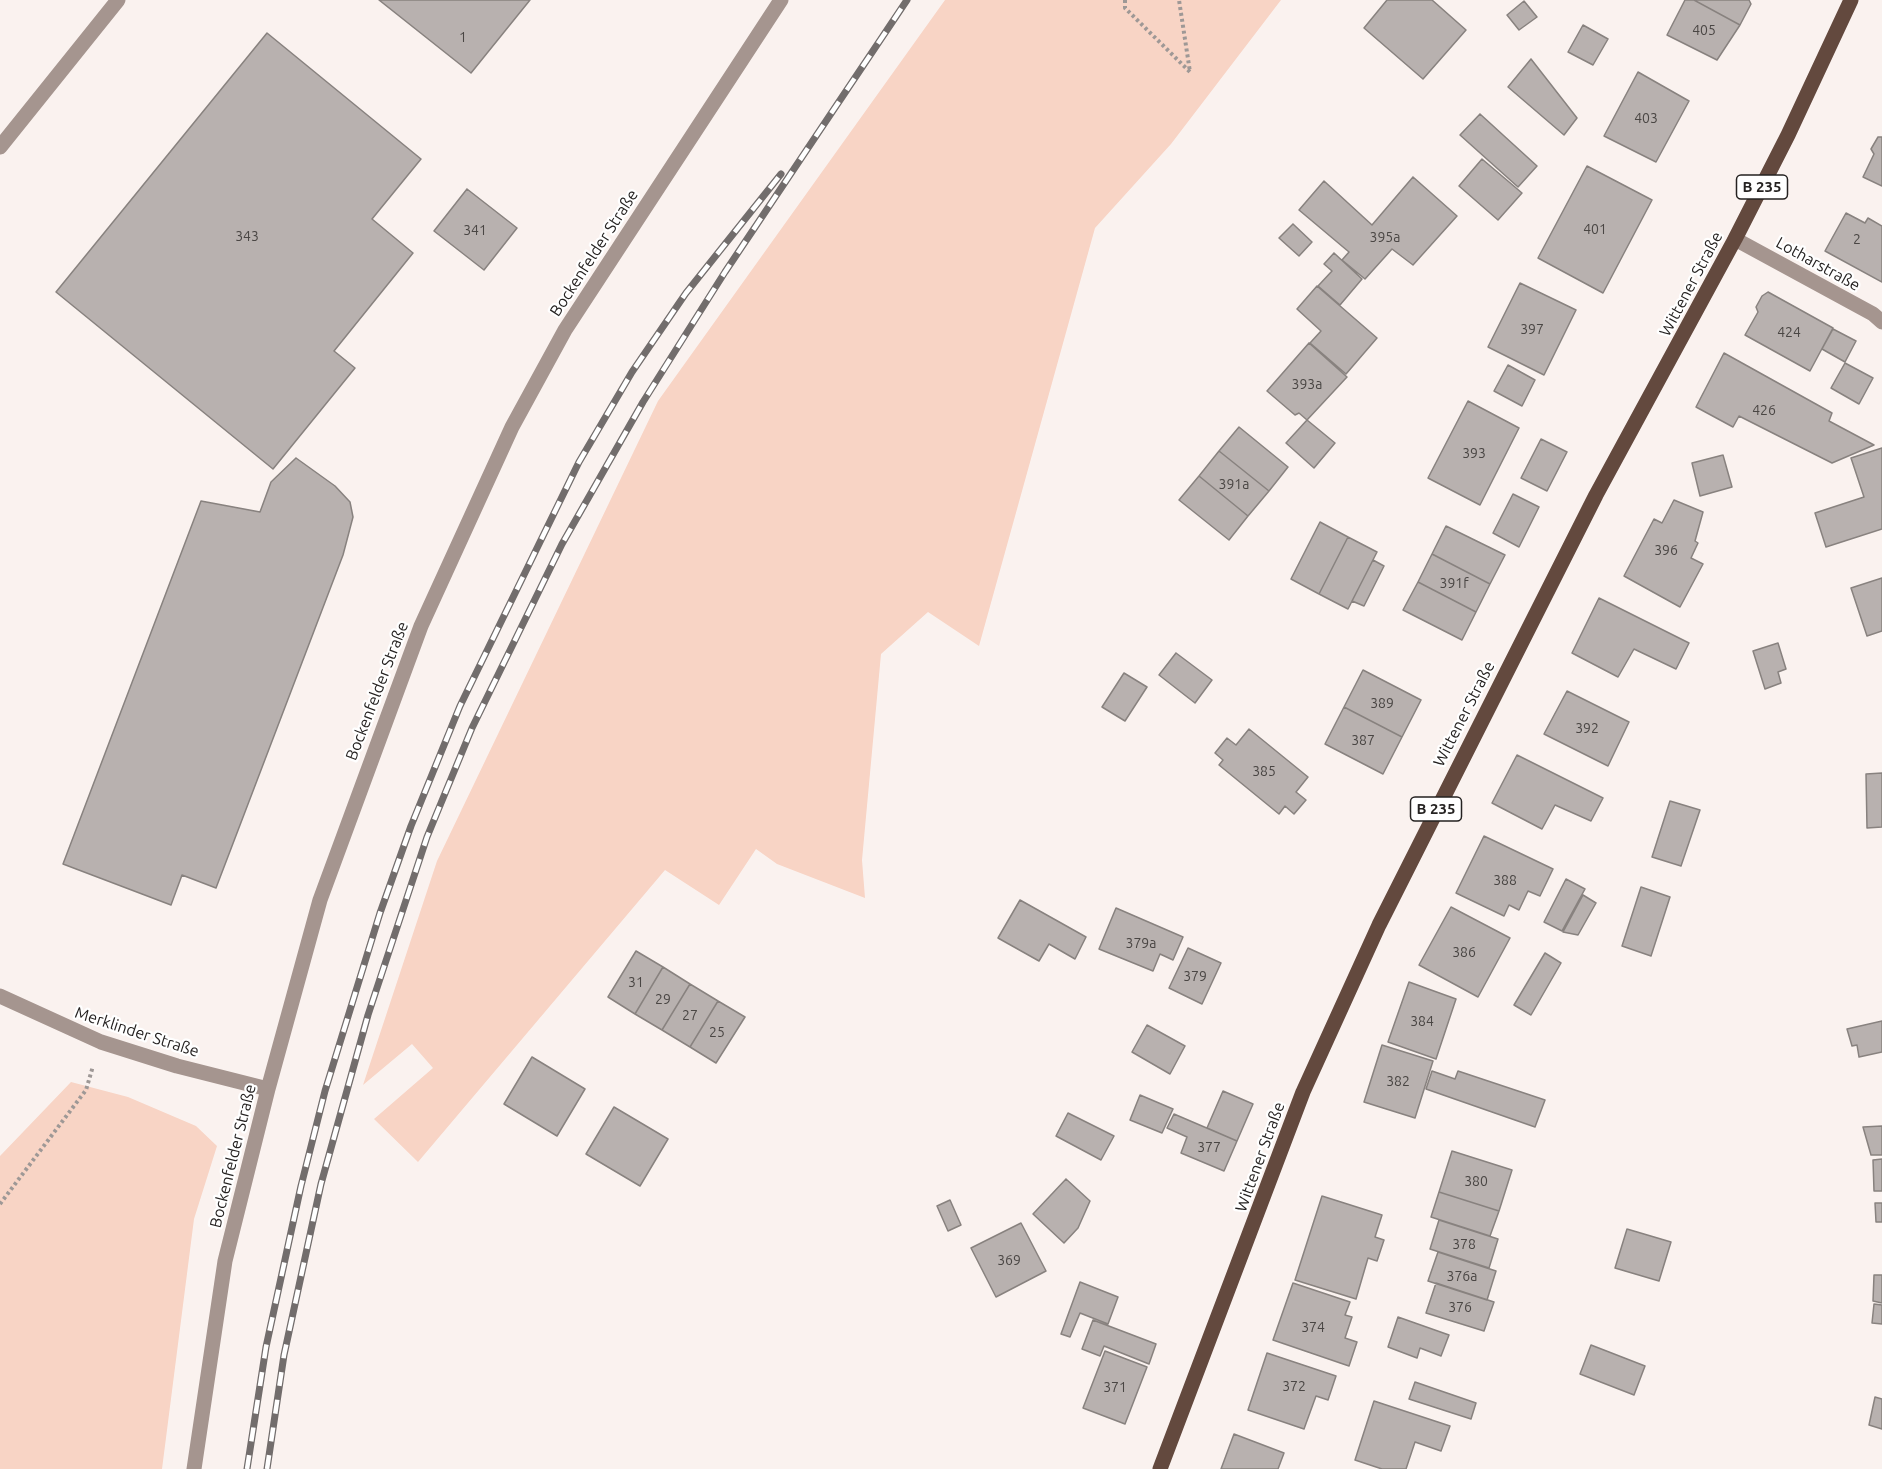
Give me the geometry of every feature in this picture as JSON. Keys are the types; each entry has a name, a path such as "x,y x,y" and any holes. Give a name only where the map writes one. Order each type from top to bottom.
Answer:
{"main road":[{"name":"Wittener Straße","path":"1160,1469 1303,1092 1339,1011 1406,869 1596,495 1736,239 1851,0"}],"street":[{"path":"0,147 118,0"},
{"name":"Bockenfelder Straße","path":"194,1469 225,1261 268,1089 320,900 421,626 512,427 566,330 781,0"},
{"name":"Lotharstraße","path":"1736,239 1873,314 1882,322"},
{"name":"Merklinder Straße","path":"0,996 100,1042 177,1066 268,1089"}],"path":[{"path":"1125,0 1125,8 1190,72 1179,0"},
{"path":"0,1204 86,1090 100,1042"}],"shaded area":[{"path":"945,0 1281,0 1171,144 1095,228 979,646 928,612 881,654 862,860 865,898 777,864 756,849 719,905 665,870 418,1162 374,1119 433,1068 412,1044 363,1085 437,861 658,401"},
{"path":"71,1082 128,1097 196,1126 217,1146 194,1219 162,1469 0,1469 0,1156"}],"building":[{"path":"379,0 530,0 471,73"},
{"path":"1387,0 1432,0 1466,30 1423,79 1364,28"},
{"path":"1685,0 1694,0 1740,25 1717,60 1667,35"},
{"path":"1694,0 1749,0 1751,4 1740,25"},
{"path":"1524,1 1537,17 1519,30 1507,15"},
{"path":"1583,25 1608,39 1593,65 1568,52"},
{"path":"267,33 421,159 372,219 413,253 334,351 355,368 273,469 56,292"},
{"path":"1531,59 1577,118 1564,135 1508,87"},
{"path":"1638,72 1689,101 1656,162 1604,136"},
{"path":"1480,114 1537,166 1518,187 1460,135"},
{"path":"1878,137 1882,137 1882,186 1863,177 1874,154 1871,149"},
{"path":"1482,159 1522,193 1498,220 1459,186"},
{"path":"1587,166 1652,200 1603,293 1538,258"},
{"path":"1413,177 1457,216 1413,265 1392,249 1365,279 1342,260 1349,252 1299,210 1324,181 1372,225"},
{"path":"467,189 517,228 484,270 434,231"},
{"path":"1846,213 1865,223 1868,218 1882,226 1882,282 1825,251"},
{"path":"1293,224 1312,242 1299,256 1279,238"},
{"path":"1334,253 1362,279 1340,305 1318,286 1332,271 1324,264"},
{"path":"1520,283 1576,310 1544,375 1488,347"},
{"path":"1317,286 1377,338 1346,374 1310,343 1321,331 1297,309"},
{"path":"1768,292 1833,328 1810,371 1745,335 1758,312 1756,307 1762,296"},
{"path":"1833,329 1856,341 1845,362 1822,349"},
{"path":"1309,343 1347,377 1307,420 1299,413 1295,415 1267,391"},
{"path":"1724,353 1832,413 1829,421 1874,445 1832,463 1739,416 1733,427 1696,407"},
{"path":"1845,363 1873,378 1859,404 1831,388"},
{"path":"1508,365 1535,380 1522,406 1494,391"},
{"path":"1468,401 1519,428 1480,505 1428,478"},
{"path":"1307,420 1335,443 1314,468 1286,443"},
{"path":"1239,427 1288,467 1269,491 1219,451"},
{"path":"1541,439 1567,452 1547,491 1521,478"},
{"path":"1882,448 1882,529 1826,547 1815,513 1864,497 1851,458"},
{"path":"1219,451 1269,491 1248,516 1199,476"},
{"path":"1723,455 1732,487 1700,496 1692,463"},
{"path":"296,458 335,486 350,502 353,517 343,555 216,888 182,875 171,905 63,864 201,501 260,512 271,482"},
{"path":"1199,476 1248,516 1229,540 1179,500"},
{"path":"1513,494 1539,507 1519,547 1493,533"},
{"path":"1674,500 1703,512 1695,541 1698,543 1691,558 1703,564 1680,607 1624,576 1654,519 1662,523"},
{"path":"1320,522 1348,537 1319,594 1291,579"},
{"path":"1446,526 1505,555 1490,584 1432,554"},
{"path":"1348,537 1377,552 1348,609 1319,594"},
{"path":"1432,554 1490,584 1476,612 1418,582"},
{"path":"1373,560 1384,566 1364,606 1352,601"},
{"path":"1882,578 1882,631 1867,636 1851,588"},
{"path":"1418,582 1476,612 1462,640 1403,610"},
{"path":"1599,598 1689,643 1676,669 1634,649 1618,677 1572,653"},
{"path":"1778,643 1786,669 1778,672 1781,683 1765,689 1753,651"},
{"path":"1176,653 1212,680 1195,703 1159,675"},
{"path":"1363,670 1421,700 1402,737 1344,707"},
{"path":"1124,673 1147,687 1125,721 1102,707"},
{"path":"1567,691 1629,722 1608,766 1544,734"},
{"path":"1344,707 1402,737 1383,774 1325,744"},
{"path":"1249,729 1308,777 1296,792 1306,800 1294,814 1285,806 1279,814 1219,765 1223,760 1215,753 1227,738 1236,745"},
{"path":"1517,755 1603,798 1591,821 1555,805 1542,829 1492,803"},
{"path":"1882,773 1882,827 1867,828 1866,774"},
{"path":"1670,801 1700,810 1681,866 1652,857"},
{"path":"1484,836 1553,869 1540,896 1528,891 1519,910 1509,905 1504,916 1456,893"},
{"path":"1566,879 1585,889 1562,931 1544,922"},
{"path":"1641,887 1670,897 1651,956 1622,946"},
{"path":"1583,895 1596,903 1578,935 1563,932"},
{"path":"1020,900 1086,937 1075,959 1049,944 1039,961 998,938"},
{"path":"1451,907 1510,938 1478,997 1419,965"},
{"path":"1116,908 1183,937 1173,960 1160,954 1153,971 1099,949"},
{"path":"1188,948 1221,963 1202,1004 1169,988"},
{"path":"636,951 663,967 635,1014 608,997"},
{"path":"1545,953 1561,963 1531,1015 1514,1005"},
{"path":"663,967 690,984 662,1030 635,1014"},
{"path":"1409,982 1456,999 1436,1059 1388,1042"},
{"path":"690,984 718,1001 690,1047 662,1030"},
{"path":"718,1001 745,1017 716,1063 690,1047"},
{"path":"1882,1021 1882,1052 1859,1057 1857,1045 1852,1046 1847,1029"},
{"path":"1147,1025 1185,1046 1170,1074 1132,1052"},
{"path":"1382,1045 1433,1061 1415,1118 1364,1102"},
{"path":"532,1057 585,1089 557,1136 504,1104"},
{"path":"1432,1071 1455,1079 1458,1071 1545,1100 1535,1127 1426,1089"},
{"path":"1223,1091 1253,1104 1237,1141 1207,1128"},
{"path":"1140,1095 1173,1109 1162,1133 1130,1120"},
{"path":"614,1107 668,1139 640,1186 586,1154"},
{"path":"1068,1113 1114,1136 1101,1160 1056,1136"},
{"path":"1174,1114 1237,1141 1224,1171 1181,1153 1187,1137 1167,1128"},
{"path":"1882,1126 1882,1155 1871,1155 1863,1127"},
{"path":"1452,1151 1512,1170 1499,1211 1439,1192"},
{"path":"1882,1159 1882,1191 1874,1191 1873,1160"},
{"path":"1066,1179 1090,1201 1078,1228 1064,1243 1033,1214"},
{"path":"1439,1192 1499,1211 1490,1236 1431,1217"},
{"path":"1322,1196 1382,1215 1375,1237 1384,1240 1377,1261 1368,1258 1356,1299 1295,1280"},
{"path":"950,1200 961,1225 948,1231 937,1206"},
{"path":"1875,1203 1882,1203 1882,1222 1876,1222"},
{"path":"1439,1220 1498,1239 1489,1268 1430,1249"},
{"path":"1021,1223 1046,1271 996,1297 971,1248"},
{"path":"1627,1229 1671,1242 1659,1281 1615,1268"},
{"path":"1438,1252 1496,1271 1487,1300 1428,1281"},
{"path":"1874,1275 1882,1275 1882,1303 1873,1301"},
{"path":"1080,1282 1118,1297 1108,1324 1080,1313 1070,1337 1061,1334"},
{"path":"1293,1283 1350,1302 1345,1315 1352,1317 1345,1338 1357,1342 1349,1366 1273,1340"},
{"path":"1436,1283 1494,1302 1484,1331 1426,1313"},
{"path":"1874,1304 1882,1305 1882,1324 1872,1323"},
{"path":"1398,1317 1449,1335 1441,1356 1420,1348 1417,1358 1388,1347"},
{"path":"1093,1320 1156,1344 1149,1364 1104,1346 1100,1356 1082,1349"},
{"path":"1591,1345 1645,1366 1634,1395 1580,1374"},
{"path":"1105,1351 1147,1367 1125,1424 1083,1408"},
{"path":"1267,1353 1336,1376 1328,1400 1316,1396 1304,1429 1248,1410"},
{"path":"1415,1382 1476,1403 1471,1419 1409,1399"},
{"path":"1875,1397 1882,1399 1882,1429 1869,1425"},
{"path":"1374,1401 1450,1426 1441,1451 1415,1442 1406,1469 1382,1469 1355,1460"},
{"path":"1234,1434 1284,1453 1278,1469 1221,1469"}],"railway":[{"path":"267,1469 284,1355 321,1184 368,1015 427,837 472,728 562,544 643,402 725,272 907,0"},
{"path":"247,1469 266,1347 301,1186 325,1091 380,913 411,826 460,706 579,462 632,372 686,293 781,174"}]}
